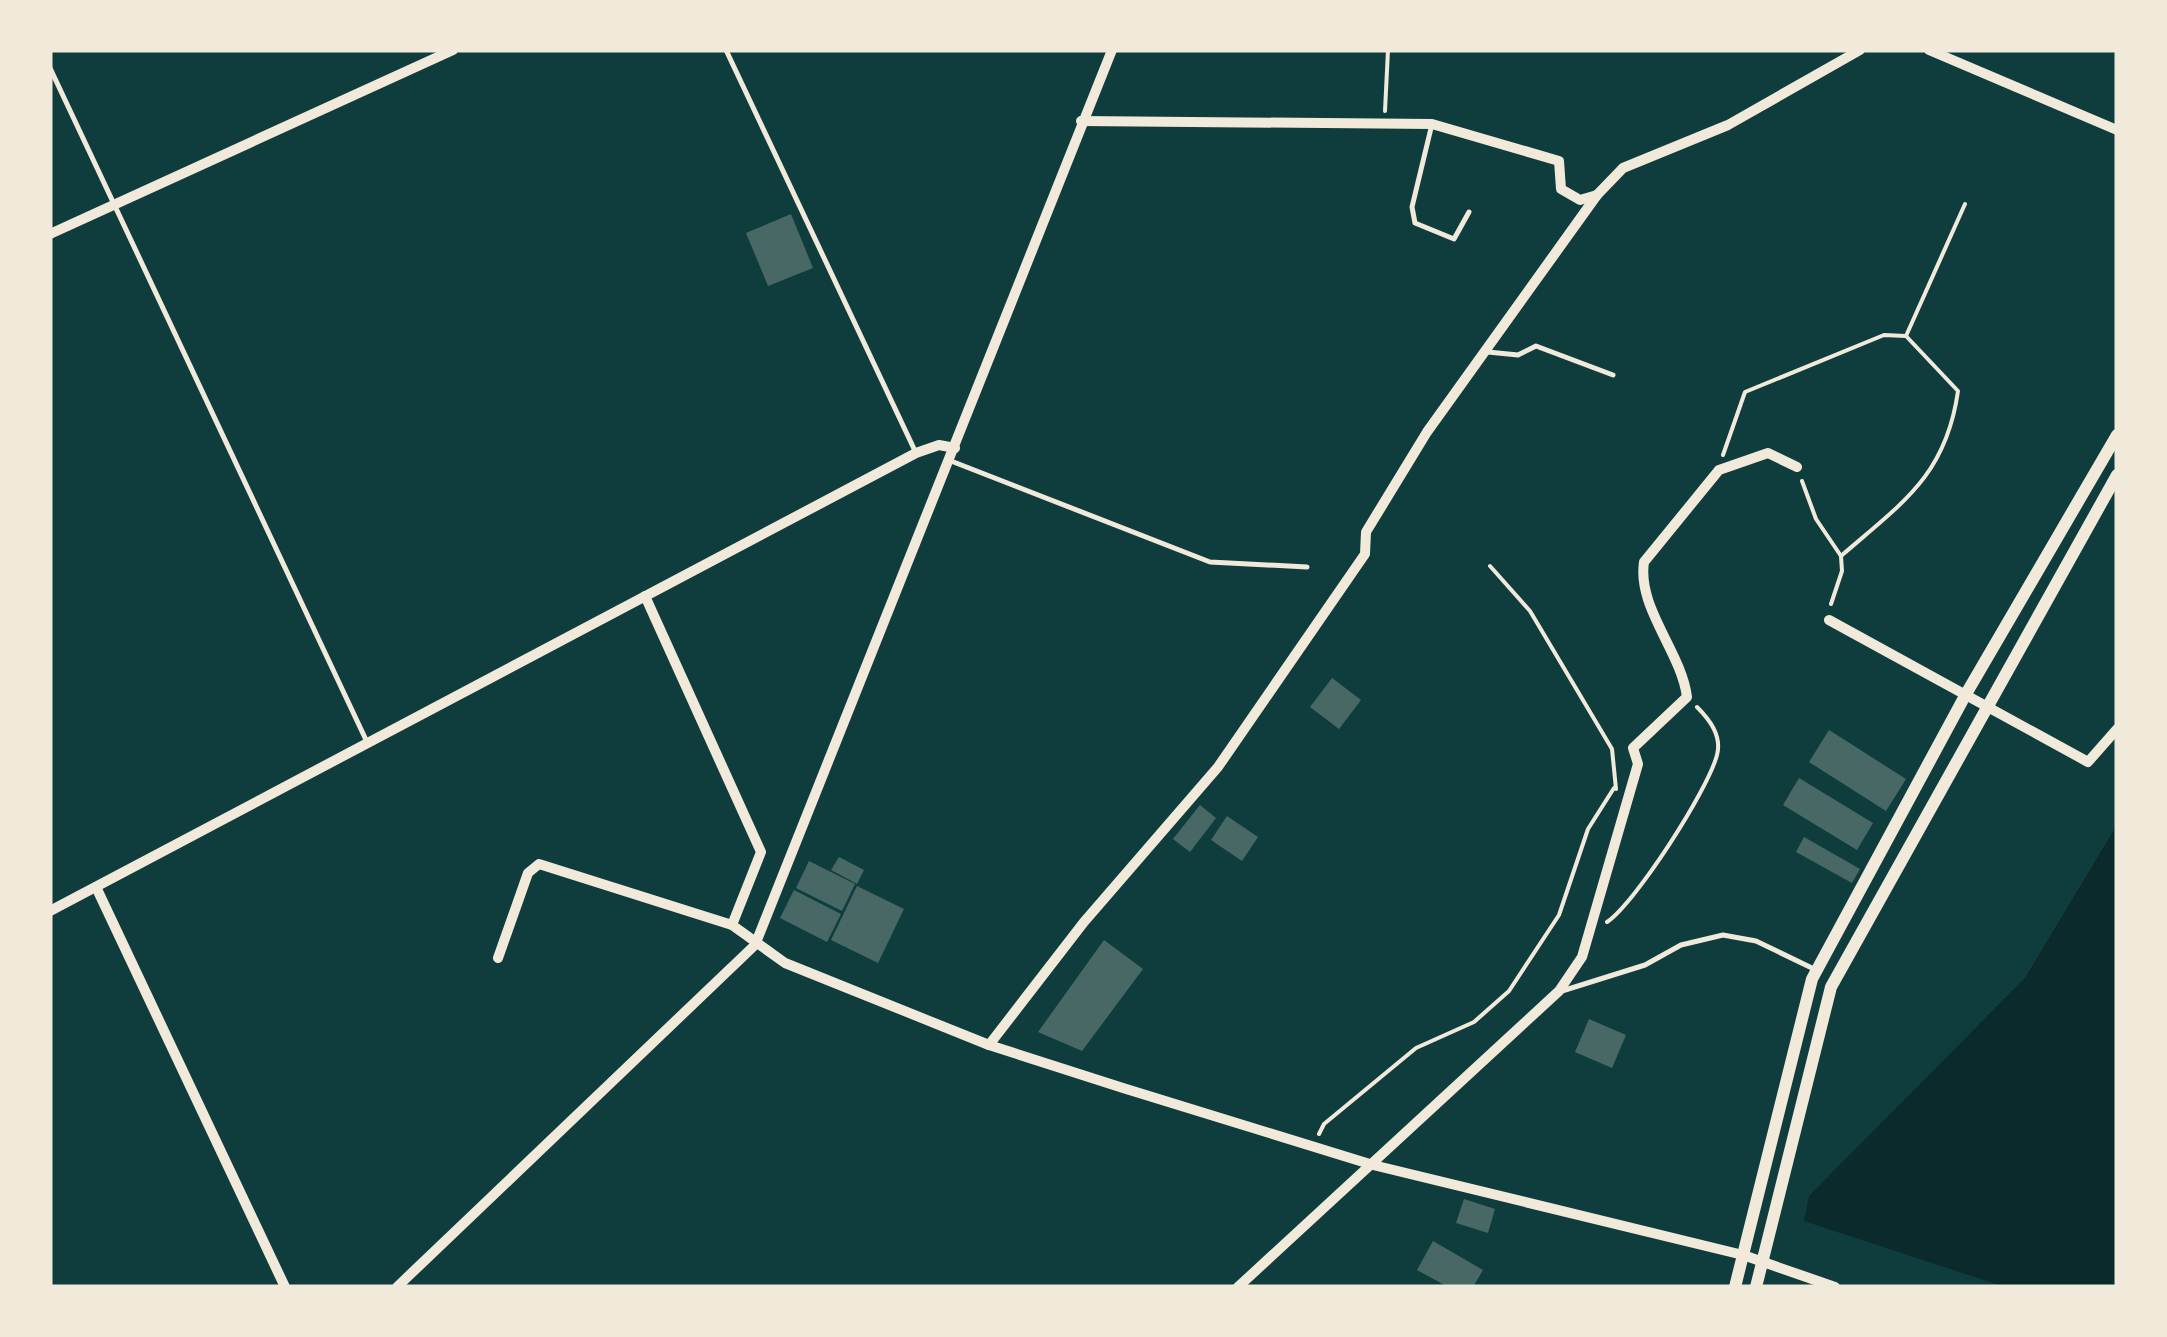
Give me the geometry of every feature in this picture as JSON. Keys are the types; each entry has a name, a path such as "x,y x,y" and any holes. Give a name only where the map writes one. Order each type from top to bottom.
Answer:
{"street":[{"path":"50,234 453,50"},
{"path":"396,1287 755,946 1112,50"},
{"path":"989,1044 1084,922 1218,767 1365,554 1366,532 1427,432 1596,194 1623,168 1728,125 1860,50"},
{"path":"1929,50 2117,130"},
{"path":"1081,121 1432,124 1559,161 1561,189 1580,200 1596,194"},
{"path":"1735,1287 1816,971 1966,694 2117,435"},
{"path":"50,911 916,453 939,444 955,448"},
{"path":"1238,1287 1559,992 1582,957 1638,764 1634,748 1687,697 1685,679 1641,581 1644,562 1719,470 1768,453 1797,467"},
{"path":"1756,1287 1831,987 2117,475"},
{"path":"645,596 761,852 732,926"},
{"path":"1829,620 2088,762 2117,729"},
{"path":"498,958 528,873 540,864 732,926 755,946 785,963 989,1044 1372,1166 1743,1255 1835,1287"},
{"path":"96,887 285,1287"}],"lane":[{"path":"726,50 916,453"},
{"path":"50,68 366,742"},
{"path":"1432,124 1412,207 1414,222 1454,239 1469,212"},
{"path":"1485,352 1518,356 1536,346 1613,375"},
{"path":"951,461 1210,562 1307,567"},
{"path":"1559,992 1646,965 1681,945 1723,935 1756,941 1816,971"}],"path":[{"path":"1384,121 1388,50"},
{"path":"1906,336 1965,204"},
{"path":"1719,470 1730,423 1745,392 1884,335 1906,336 1958,391 1952,433 1914,494 1842,556 1829,620"},
{"path":"1797,467 1816,520 1842,556"},
{"path":"1312,1147 1324,1124 1416,1048 1474,1022 1509,991 1559,915 1588,829 1614,788 1612,749 1530,611 1490,566"},
{"path":"1587,937 1622,911 1666,849 1717,754 1716,733 1687,697"},
{"path":"1614,788 1628,796"}],"water":[{"path":"2117,825 2117,1287 2005,1287 1804,1221 1809,1196 2025,978"}],"building":[{"path":"791,214 813,268 768,286 746,233"},
{"path":"1332,678 1361,700 1339,729 1310,707"},
{"path":"1829,730 1906,779 1886,811 1809,762"},
{"path":"1799,778 1873,823 1857,850 1783,805"},
{"path":"1200,805 1216,818 1190,852 1173,839"},
{"path":"1227,816 1258,837 1242,861 1211,840"},
{"path":"1804,837 1860,869 1852,883 1796,852"},
{"path":"839,857 864,870 857,884 831,870"},
{"path":"809,861 855,884 842,911 796,888"},
{"path":"857,886 904,909 878,963 831,940"},
{"path":"794,890 841,914 827,942 780,918"},
{"path":"1104,940 1143,969 1082,1051 1038,1032"},
{"path":"1589,1019 1626,1035 1612,1068 1575,1052"},
{"path":"1464,1199 1495,1209 1488,1233 1456,1223"},
{"path":"1433,1241 1483,1270 1473,1287 1448,1287 1417,1270"}]}
